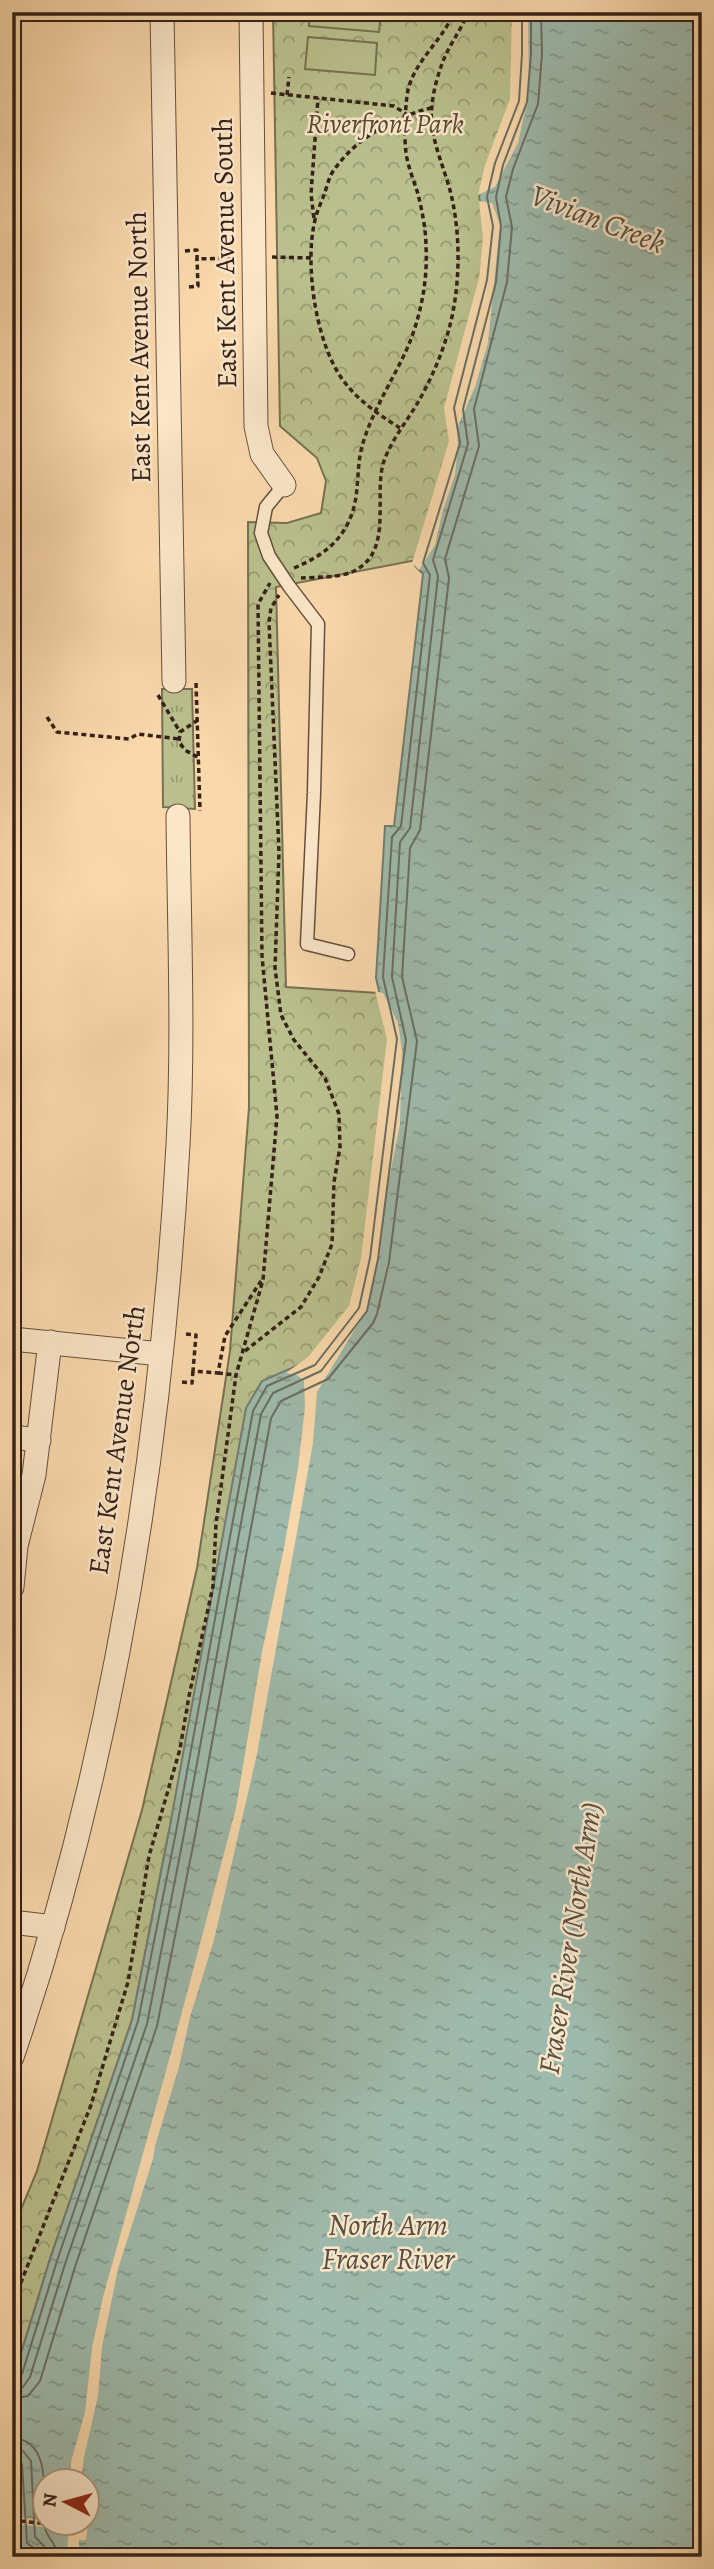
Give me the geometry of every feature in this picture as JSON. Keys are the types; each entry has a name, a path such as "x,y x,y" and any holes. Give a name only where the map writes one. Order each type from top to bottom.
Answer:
{"street":[{"name":"East Kent Avenue North","path":"162,12 174,681"},
{"name":"East Kent Avenue South","path":"251,12 256,426 262,454 284,485"},
{"name":"East Kent Avenue North","path":"12,2057 52,1927 96,1759 130,1580 161,1354 179,1105 189,815"},
{"path":"12,1339 161,1354"},
{"path":"12,1587 16,1546 34,1475 50,1342"},
{"path":"12,1437 39,1440"},
{"path":"12,1922 52,1927"}],"lane":[{"path":"284,485 266,506 261,533 269,556 318,624 314,793 306,944 348,954"}],"path":[{"path":"406,114 408,92 416,73 426,54 449,24 454,12"},
{"path":"243,1353 301,1307 319,1277 332,1244 334,1182 340,1147 339,1114 325,1079 295,1040 281,1015 275,968 279,852 269,622 271,608 278,595 300,578 354,572 373,556 379,534 383,464 400,428 417,404 445,344 455,300 458,258 456,220 435,139 431,108 442,63 468,12"},
{"path":"287,95 289,77"},
{"path":"268,93 394,106 406,114"},
{"path":"318,98 311,194 314,220 311,258 313,289 323,342 345,384 375,412 400,428"},
{"path":"314,220 333,170 366,138 406,114 431,108"},
{"path":"182,259 182,251 197,250 198,286 189,287"},
{"path":"267,257 311,258"},
{"path":"197,259 230,258"},
{"path":"189,815 199,758 196,675"},
{"path":"47,717 57,733 129,739 138,734 179,739"},
{"path":"198,720 180,732 179,739 185,750 199,758"},
{"path":"12,2316 18,2290 91,2105 128,1982 149,1856 180,1749 213,1586 216,1524 236,1375 263,1280 225,1336 218,1373"},
{"path":"181,1381 192,1383 196,1335 186,1334"},
{"path":"193,1371 236,1375"},
{"path":"12,2520 32,2522"}],"green space":[{"name":"Riverfront Park","path":"273,12 515,12 512,101 486,225 480,279 453,442 417,560 276,587 286,987 378,993 390,1039 363,1257 352,1307 169,1831 132,2020 50,2259 12,2383 12,2231 37,2171 142,1810 197,1568 230,1351 249,1107 248,522 287,523 321,513 326,481 317,458 280,426"},
{"path":"310,12 381,12 379,32 309,26"},
{"path":"308,37 377,43 375,75 305,69"},
{"path":"162,689 192,689 195,809 163,807"},
{"path":"12,2397 20,2551 12,2549"}],"water":[{"name":"North Arm Fraser River","path":"515,12 702,12 702,2557 42,2557 20,2551 12,2383 50,2259 132,2020 246,1408 262,1381 310,1360 352,1308 363,1258 390,1039 376,978 385,826 394,826 423,574 415,566 453,442 480,279 486,225 479,197 488,161 512,101"}],"pier":[{"path":"512,12 528,12 529,93 518,143 495,187 478,195 485,165 510,99"},
{"path":"479,201 492,203 500,224 488,343 475,387 457,428 455,475 435,545 419,570 412,563 449,441 444,408 479,278 483,237"},
{"path":"375,991 383,993 398,1023 402,1050 400,1124 386,1195 380,1253 367,1309 317,1392 313,1443 257,1754 214,1940 190,2017 153,2159 118,2269 102,2347 98,2396 83,2468 71,2468 85,2412 92,2348 103,2297 236,1808 262,1652 298,1468 305,1407 304,1381 297,1375 286,1373 308,1357 349,1306 361,1258 387,1039"},
{"path":"15,2517 32,2519 32,2526 15,2524"},
{"path":"68,2538 86,2538 79,2540 79,2557 66,2557"}],"water label":[{"name":"Vivian Creek","path":"598,219"},
{"name":"Fraser River (North Arm)","path":"570,1938"}]}
